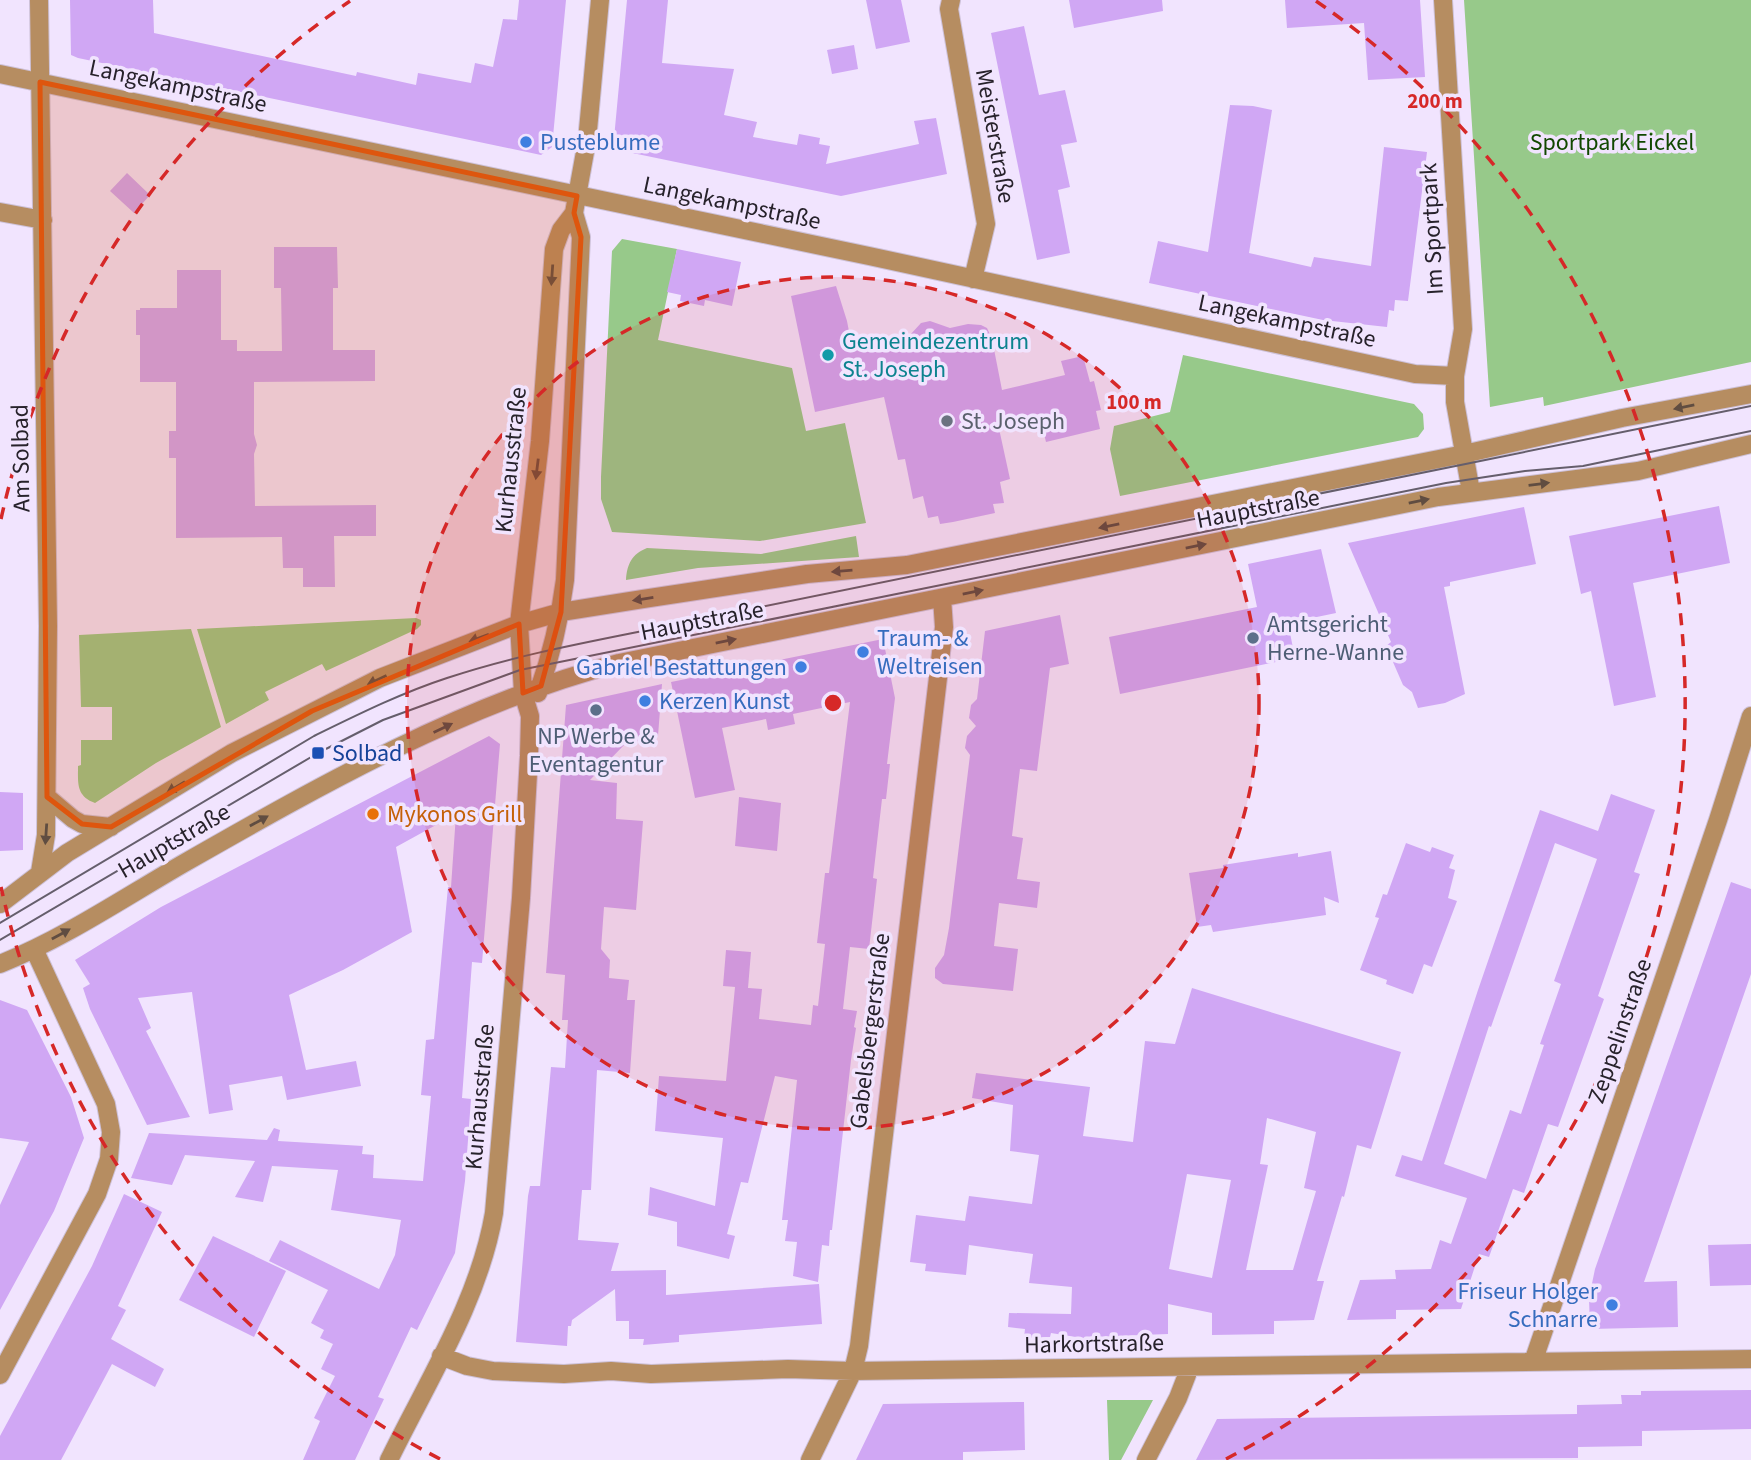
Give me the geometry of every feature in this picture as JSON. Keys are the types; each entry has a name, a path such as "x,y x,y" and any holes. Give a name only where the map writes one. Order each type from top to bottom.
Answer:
{"street":[{"name":"Am Solbad","path":"39,0 48,626 46,835 40,872"},
{"name":"Kurhausstraße","path":"389,1460 484,1264 494,1213 521,898 530,716 549,664 565,580 581,237 576,204 587,141 600,0"},
{"name":"Meisterstraße","path":"951,0 949,9 986,224 973,279"},
{"name":"Im Sportpark","path":"1443,0 1463,329 1455,376 1455,402 1464,454"},
{"name":"Langekampstraße","path":"0,74 576,204 973,279 1415,374 1455,376"},
{"name":"Kurhausstraße","path":"530,716 523,693 519,624 540,441 554,249 576,204"},
{"path":"0,212 43,220"},
{"name":"Hauptstraße","path":"0,904 40,872 232,753 380,678 519,624 561,612 807,574 907,565 1751,394"},
{"name":"Hauptstraße","path":"0,964 34,948 341,776 523,693 618,663 1471,492 1638,471 1751,444"},
{"path":"1464,454 1471,492"},
{"name":"Gabelsbergerstraße","path":"810,1460 853,1371 859,1346 942,640 942,598"},
{"name":"Zeppelinstraße","path":"1533,1362 1751,716"},
{"path":"47,797 82,824 111,827"},
{"path":"0,1375 97,1194 109,1159 111,1132 106,1104 34,948"},
{"name":"Harkortstraße","path":"441,1356 467,1366 492,1371 564,1374 611,1371 651,1374 788,1369 853,1371 1751,1359"},
{"path":"1146,1460 1178,1398 1190,1367"}],"highlighted area":[{"path":"40,82 577,196 574,213 581,237 561,612 541,686 523,693 519,624 312,711 111,827 82,824 47,797"}],"green space":[{"name":"Sportpark Eickel","path":"1464,0 1751,0 1751,362 1544,406 1543,397 1490,407"},
{"path":"622,239 677,249 658,340 792,368 806,431 845,423 866,523 760,541 612,532 601,499 601,477 612,251"},
{"path":"1183,355 1414,404 1423,414 1424,429 1418,437 1120,496 1110,449 1114,426 1170,412"},
{"path":"856,536 859,557 698,568 626,580 631,560 647,548 761,554"},
{"path":"416,618 421,620 417,629 326,671 322,664 265,692 269,700 226,724 197,629"},
{"path":"191,629 221,727 156,763 95,803 84,797 78,783 81,740 112,740 112,707 81,707 79,635"},
{"path":"1107,1400 1153,1400 1121,1460 1109,1460"}],"building":[{"path":"70,0 153,0 154,33 356,76 357,72 416,85 418,73 471,83 475,63 493,67 503,19 517,20 519,0 566,0 552,147 541,155 78,58 71,55"},
{"path":"627,0 668,0 662,63 734,69 724,115 757,122 753,137 797,145 799,134 820,138 819,144 830,146 826,164 919,144 914,121 936,118 947,174 841,196 613,149"},
{"path":"866,0 901,0 910,42 876,49"},
{"path":"1069,0 1162,0 1163,11 1074,28"},
{"path":"1285,0 1420,0 1425,77 1368,80 1364,23 1287,28"},
{"path":"1024,26 1039,95 1065,90 1077,142 1061,145 1070,187 1058,190 1070,253 1037,260 991,33"},
{"path":"854,45 858,69 832,74 827,50"},
{"path":"1230,105 1272,110 1249,253 1311,267 1314,257 1371,266 1384,147 1427,152 1408,301 1395,300 1394,311 1389,310 1387,327 1323,320 1149,283 1158,241 1208,252"},
{"path":"127,173 150,195 134,213 110,191"},
{"path":"274,247 337,247 338,288 333,288 333,350 375,350 375,381 254,382 254,434 257,445 254,454 255,506 376,505 376,536 334,536 335,587 303,587 303,568 283,568 282,537 176,538 176,458 169,458 169,431 176,431 176,382 140,382 140,335 136,335 136,310 177,308 177,270 221,270 221,340 237,340 237,351 282,351 281,288 274,288"},
{"path":"677,249 741,262 732,306 705,300 704,306 680,301 681,295 667,292"},
{"name":"St. Joseph","path":"836,286 852,347 910,335 921,323 930,321 950,328 968,324 987,328 992,339 1002,390 1065,375 1061,361 1083,356 1090,382 1094,381 1101,410 1096,411 1100,429 1046,442 1039,414 998,424 1010,479 1000,482 1004,503 993,504 995,513 953,522 940,524 938,516 928,518 923,496 913,499 905,459 898,460 884,397 815,412 791,296"},
{"path":"1719,506 1730,563 1633,583 1656,697 1614,706 1591,591 1581,594 1569,536"},
{"path":"1524,507 1536,564 1450,582 1450,586 1444,587 1465,694 1445,703 1418,708 1412,692 1403,685 1386,646 1391,642 1348,543"},
{"path":"1321,549 1336,613 1288,623 1295,658 1120,694 1109,637 1257,607 1248,564"},
{"path":"1060,615 1069,664 1050,668 1037,771 1020,769 1012,836 1023,838 1017,879 1040,882 1037,908 999,903 994,946 1018,949 1013,991 943,984 935,978 935,968 944,955 949,928 970,755 965,748 967,736 976,726 969,718 971,705 977,699 985,631"},
{"path":"883,639 895,698 887,764 890,764 886,799 882,799 873,878 877,879 869,949 850,947 843,1009 857,1011 856,1028 832,1230 829,1246 822,1245 818,1282 793,1276 797,1242 785,1241 788,1220 782,1220 797,1080 775,1076 748,1183 741,1182 727,1234 735,1236 729,1259 677,1246 677,1222 648,1215 650,1187 715,1206 723,1138 655,1131 659,1076 726,1081 735,987 762,989 759,1019 811,1025 813,1005 818,1006 825,944 817,943 825,873 829,873 850,702 793,714 795,724 768,730 766,719 722,728 735,790 695,798 671,682"},
{"path":"662,684 658,736 626,743 590,780 617,783 616,819 643,821 636,910 604,907 601,949 610,960 609,978 629,980 627,1000 635,1000 630,1073 597,1070 591,1190 582,1190 578,1240 619,1243 611,1271 666,1270 666,1295 819,1284 822,1324 679,1335 679,1342 643,1345 644,1339 629,1339 629,1321 616,1321 615,1289 572,1320 571,1326 568,1326 567,1346 516,1342 528,1196 530,1186 540,1186 551,1067 565,1068 568,1020 562,1020 565,975 546,973 566,705"},
{"path":"489,736 500,744 482,963 472,962 462,1098 471,1099 465,1181 455,1253 417,1330 411,1327 378,1397 384,1399 355,1460 303,1460 320,1421 314,1418 335,1376 321,1369 333,1344 320,1338 324,1330 311,1323 328,1290 269,1261 280,1240 379,1289 395,1255 401,1220 331,1210 338,1170 272,1166 263,1202 235,1197 255,1161 185,1155 172,1185 131,1178 149,1133 267,1140 274,1128 280,1130 278,1141 363,1146 362,1154 374,1155 373,1178 423,1181 431,1096 421,1095 426,1040 434,1039 448,887 451,887 456,814 396,847 412,932 343,970 289,995 306,1070 356,1061 361,1086 287,1100 282,1076 229,1085 233,1110 209,1114 192,992 138,998 151,1028 146,1031 190,1117 147,1125 90,1009 83,988 90,984 75,960 161,907"},
{"path":"0,792 23,793 23,850 0,851"},
{"path":"1611,794 1655,810 1634,872 1640,874 1598,996 1604,999 1558,1127 1548,1124 1524,1193 1513,1189 1489,1257 1479,1254 1461,1309 1396,1310 1396,1319 1347,1320 1360,1280 1396,1279 1395,1270 1431,1269 1440,1240 1451,1244 1467,1198 1395,1176 1402,1155 1422,1161 1540,810 1598,831","holes":["1555,843 1597,859 1554,981 1561,984 1540,1044 1544,1045 1521,1114 1510,1110 1486,1179 1444,1164 1489,1026 1491,1027"]},
{"path":"739,797 781,803 777,851 735,846"},
{"path":"1406,843 1430,852 1432,847 1454,855 1449,868 1455,870 1448,898 1457,901 1432,967 1424,964 1413,994 1360,970 1379,918 1375,917 1383,894 1387,895"},
{"path":"1331,851 1339,903 1324,897 1326,915 1213,932 1211,925 1197,927 1189,873 1298,853 1298,857"},
{"path":"1731,882 1751,889 1751,974 1644,1282 1677,1281 1678,1327 1590,1329 1589,1298 1595,1269"},
{"path":"726,950 751,952 748,988 723,986"},
{"path":"1192,988 1401,1052 1371,1149 1357,1145 1344,1197 1342,1196 1317,1281 1324,1281 1314,1320 1274,1321 1274,1334 1212,1335 1212,1313 1168,1304 1168,1334 1114,1336 1113,1343 1051,1333 1050,1337 1024,1338 1025,1329 1008,1327 1009,1313 1071,1314 1072,1287 1029,1283 1033,1254 969,1245 966,1275 925,1271 926,1264 910,1262 916,1215 965,1221 969,1196 1032,1204 1039,1155 1010,1151 1013,1105 972,1098 976,1073 1090,1087 1083,1136 1133,1142 1145,1041 1175,1044","holes":["1267,1118 1316,1132 1304,1188 1316,1191 1293,1270 1246,1270 1268,1165 1260,1164","1187,1174 1231,1180 1212,1278 1169,1269"]},
{"path":"0,1000 27,1010 71,1097 84,1138 54,1211 0,1310 0,1205 29,1142 0,1138"},
{"path":"124,1194 162,1212 118,1306 126,1310 111,1339 164,1369 155,1387 112,1364 61,1460 0,1460 0,1436 92,1266"},
{"path":"213,1236 286,1271 254,1337 179,1300"},
{"path":"1751,1244 1751,1285 1710,1286 1708,1245"},
{"path":"1751,1390 1751,1429 1642,1431 1642,1446 1578,1447 1578,1458 1196,1460 1217,1419 1577,1414 1577,1405 1622,1404 1621,1395 1641,1395 1641,1391"},
{"path":"1024,1402 1025,1450 963,1452 963,1460 856,1460 883,1404"}],"tram line":[{"path":"0,923 314,736 396,697 475,669 590,642 1751,406"},
{"path":"0,940 318,753 383,720 520,670 1446,483 1525,471 1583,466 1751,431"}],"place":[{"name":"Pusteblume","path":"526,142"},
{"name":"Gemeindezentrum St. Joseph","path":"828,355"},
{"name":"St. Joseph","path":"947,421"},
{"name":"Amtsgericht Herne-Wanne","path":"1253,638"},
{"name":"Traum- & Weltreisen","path":"863,652"},
{"name":"Gabriel Bestattungen","path":"801,667"},
{"name":"Kerzen Kunst","path":"645,701"},
{"name":"NP Werbe & Eventagentur","path":"596,710"},
{"name":"Solbad","path":"318,753"},
{"name":"Mykonos Grill","path":"373,814"},
{"name":"Friseur Holger Schnarre","path":"1612,1305"}]}
